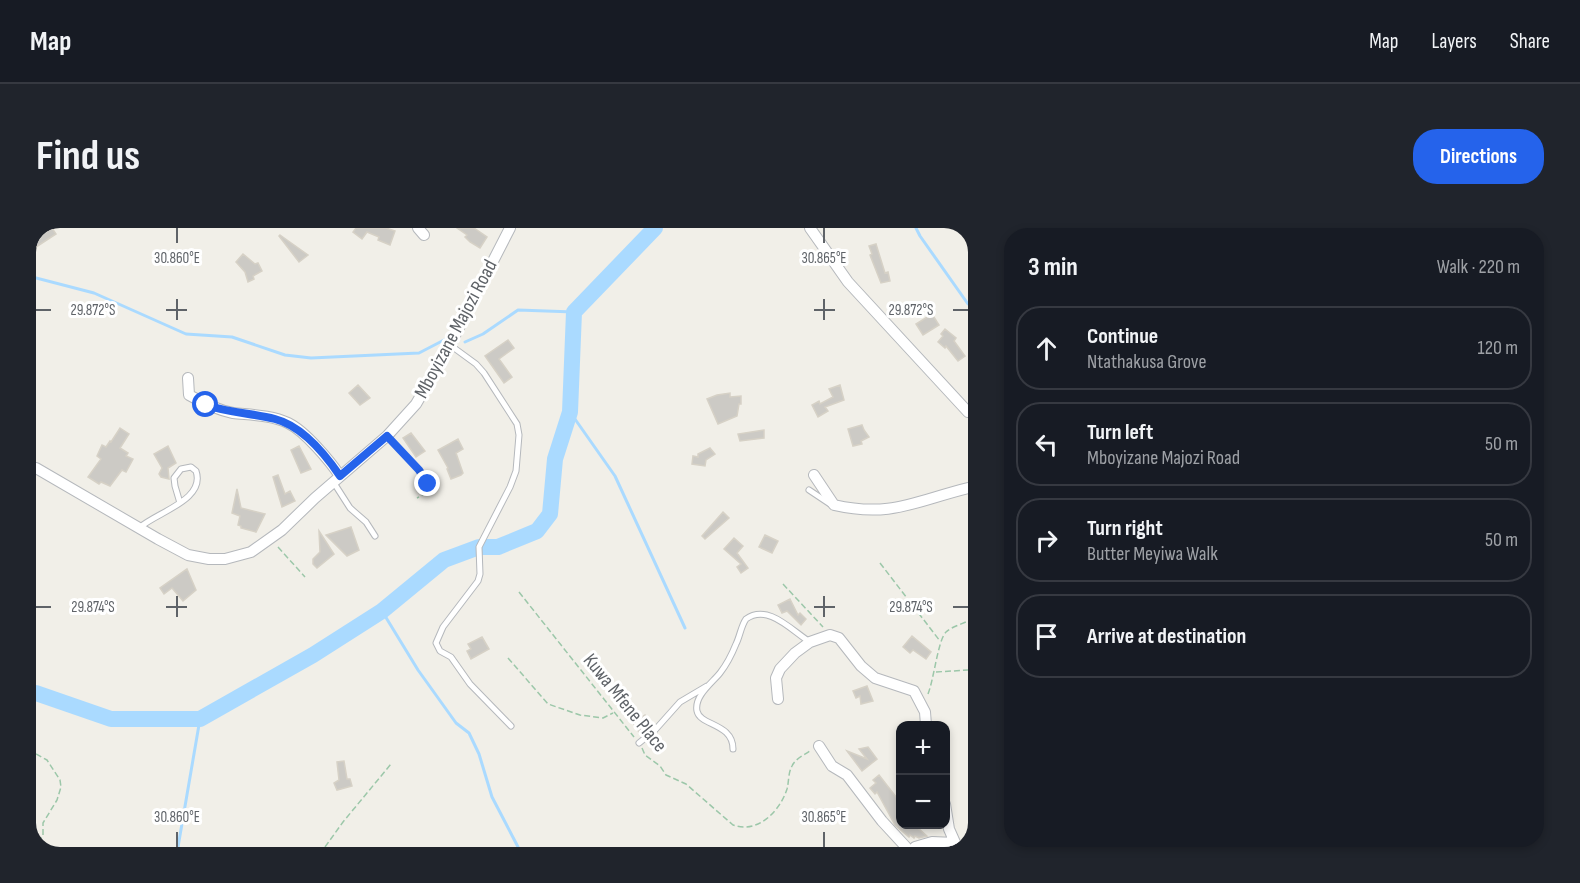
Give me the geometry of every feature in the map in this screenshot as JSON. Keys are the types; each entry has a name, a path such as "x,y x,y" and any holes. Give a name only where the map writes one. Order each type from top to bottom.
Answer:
{"street":[{"name":"Mboyizane Majozi Road","path":"36,468 188,555 209,559 237,557 250,552 271,539 387,436 416,404 450,345 510,228"},
{"path":"810,228 848,282 968,412"},
{"path":"188,378 189,395 206,405 232,412 274,418 290,424 318,448 337,480"},
{"path":"814,475 834,505 856,510 904,507 968,488"},
{"path":"778,699 776,678 780,669 795,653 810,642 830,635 839,638 861,666 875,678 914,691 925,712 926,721"},
{"path":"819,746 832,766 847,775 906,847"},
{"path":"949,829 956,845"},
{"path":"915,847 932,842 956,845"}],"lane":[{"path":"450,345 476,364 484,373 517,424 519,435 516,471 479,547 478,581 443,627 436,643 437,648 451,657 470,684 511,726"},
{"path":"139,528 148,520 180,503 196,487 196,471 191,468 181,469 174,478 180,503"},
{"path":"337,480 350,508 366,522 375,536"},
{"path":"809,490 820,499 834,505"},
{"path":"733,749 729,735 700,716 697,711 699,699 720,672 737,643 743,624 751,615 762,614 773,617 810,642"},
{"path":"639,743 655,730 680,702 709,685"}],"path":[{"path":"387,436 419,470 428,484 428,492 417,498"},
{"path":"271,539 305,577"},
{"path":"880,563 941,642"},
{"path":"783,584 830,635"},
{"name":"Kuwa Mfene Place","path":"519,592 639,743 645,755 660,766 666,775 680,780 733,825 743,827 763,822 773,814 786,792 792,765 819,746"},
{"path":"925,712 928,693 936,672 941,642 946,632 968,621"},
{"path":"508,658 548,704 580,715 603,718 614,712"},
{"path":"936,672 968,670"},
{"path":"36,754 47,760 62,787 43,823 44,836 36,844"},
{"path":"326,847 343,822 391,764"}],"building":[{"path":"52,228 56,234 36,247 36,235"},
{"path":"356,228 386,228 395,231 390,245 367,232 362,239 353,232"},
{"path":"457,228 474,228 487,237 480,248 470,242 465,237 467,235"},
{"path":"280,235 308,255 299,262"},
{"path":"876,244 885,273 888,272 890,281 881,283 870,255 872,254 869,246"},
{"path":"243,254 255,264 258,263 262,271 248,282 245,272 236,262"},
{"path":"932,314 939,325 923,335 916,324"},
{"path":"945,329 956,338 954,341 965,356 958,361 946,346 945,348 938,342"},
{"path":"508,340 514,348 499,359 512,377 504,383 485,356"},
{"path":"358,385 370,398 360,405 349,393"},
{"path":"840,385 844,400 825,407 828,411 818,417 812,405 819,401 820,404 833,397 829,389"},
{"path":"730,393 730,397 741,396 737,416 718,424 707,399"},
{"path":"862,425 869,437 861,441 862,444 853,446 848,429"},
{"path":"120,428 129,434 120,448 128,453 126,456 133,459 126,472 122,470 110,486 101,482 99,484 88,477 101,459 97,456 102,445 106,447"},
{"path":"764,430 764,438 740,441 738,434"},
{"path":"411,433 425,451 416,457 403,438"},
{"path":"458,439 463,449 456,453 463,473 451,479 438,450"},
{"path":"168,446 176,463 168,468 169,479 159,474 162,468 154,454"},
{"path":"299,446 311,469 301,473 291,450"},
{"path":"710,448 715,454 706,460 705,466 692,464 693,456 698,457 698,454"},
{"path":"278,475 285,494 290,491 295,501 282,507 273,477"},
{"path":"237,489 241,508 265,514 256,532 241,528 238,525 240,516 232,513"},
{"path":"723,512 729,518 705,539 702,536"},
{"path":"351,527 359,550 347,556 326,535"},
{"path":"319,531 334,554 317,568 313,564 313,559 320,552"},
{"path":"765,535 778,541 772,553 759,547"},
{"path":"734,538 743,546 737,553 748,568 741,573 737,567 741,564 724,549"},
{"path":"187,569 196,590 183,601 172,588 164,594 160,588"},
{"path":"790,599 798,615 800,613 806,619 801,625 787,611 782,613 778,605"},
{"path":"912,636 931,652 926,659 913,650 910,653 903,647"},
{"path":"482,637 489,649 471,659 467,651 471,649 468,644"},
{"path":"867,686 873,701 861,704 860,696 856,698 853,691"},
{"path":"645,715 652,726 645,732 644,729 639,732 633,723"},
{"path":"868,747 877,759 862,771 847,751 867,759 859,749"},
{"path":"344,761 347,779 350,779 352,786 337,790 334,783 339,780 337,762"},
{"path":"879,775 896,797 896,826 877,792 875,794 870,788 876,783 873,780"},
{"path":"900,829 919,829 927,836 919,838 915,836 914,838 910,835 909,837"}],"waterway":[{"path":"36,693 111,719 200,719 313,655 382,611 444,560 479,547 498,547 537,531 550,514 555,459 570,412 574,312 655,228"},
{"path":"916,228 968,304"},
{"path":"36,278 94,293 186,334 232,337 285,355 311,358 419,353 446,339"},
{"path":"465,342 483,334 518,310 574,312"},
{"path":"570,412 615,476 685,628"},
{"path":"382,611 418,670 456,723 469,733 479,754 492,797 518,847"},
{"path":"178,847 200,719"}],"route":[{"path":"206,405 232,412 274,418 290,424 318,448 340,476 387,436 419,470 428,484"}]}
